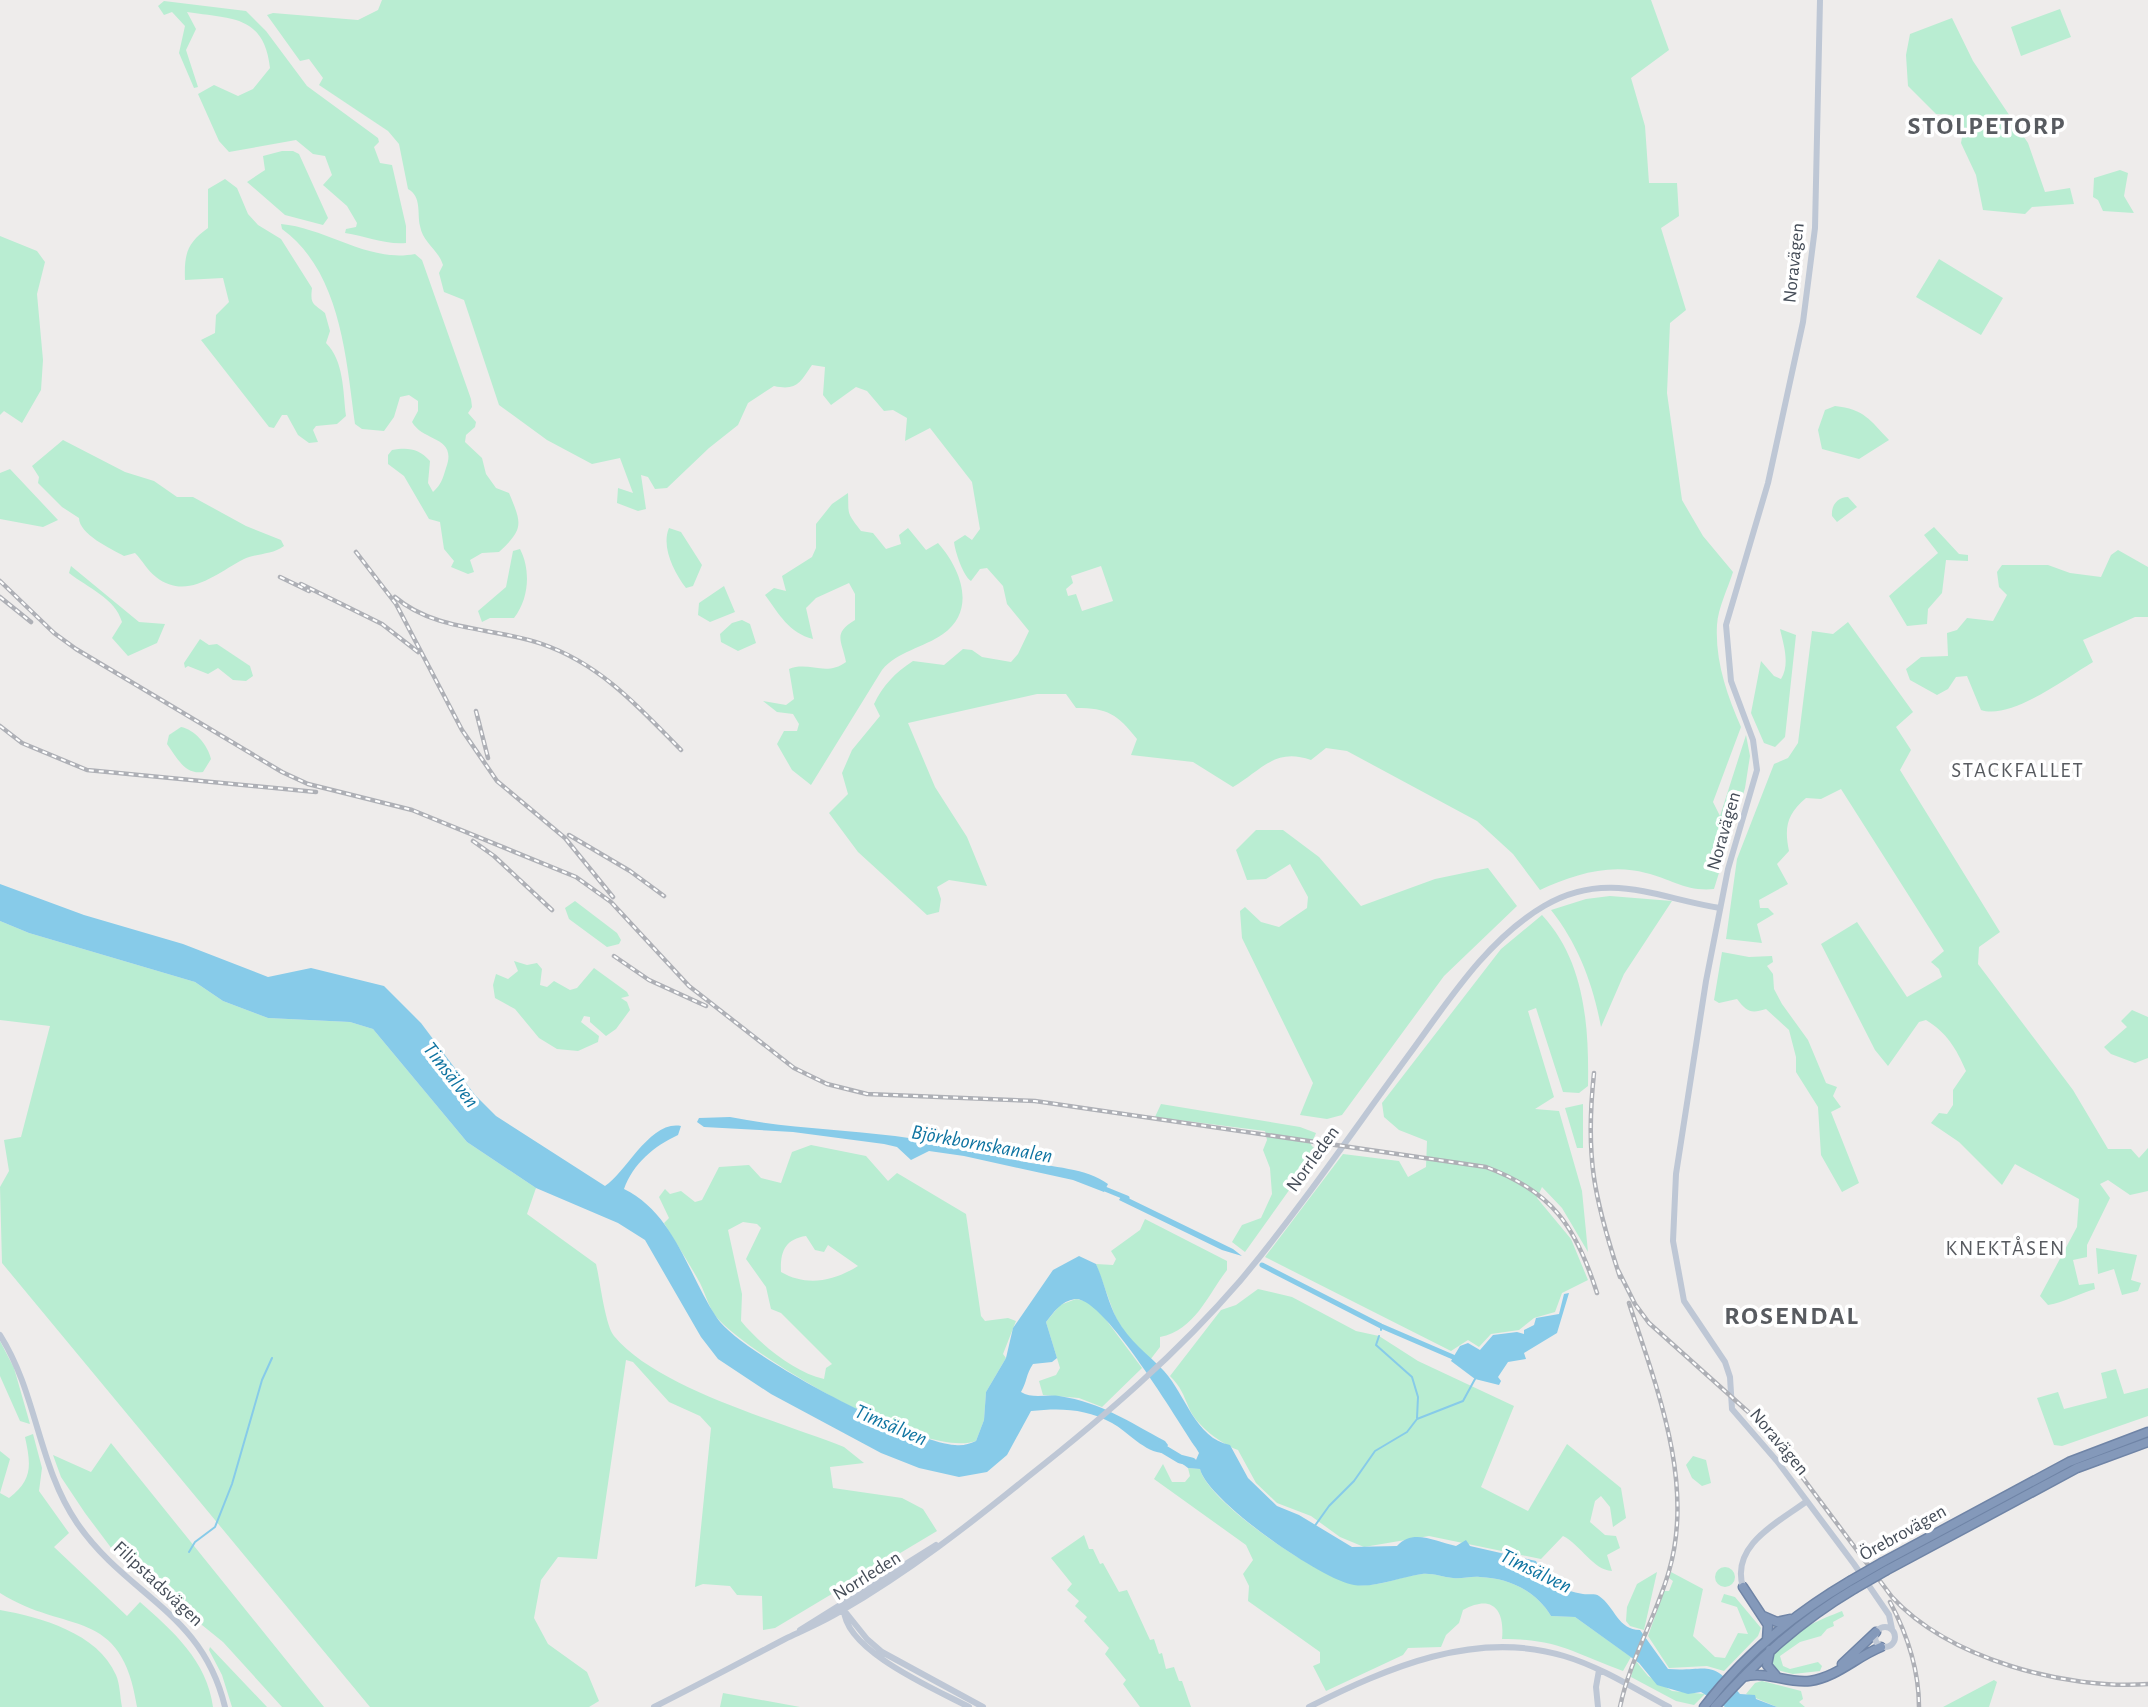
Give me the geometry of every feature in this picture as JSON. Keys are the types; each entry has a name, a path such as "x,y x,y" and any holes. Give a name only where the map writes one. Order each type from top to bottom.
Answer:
{"highway":[{"name":"Örebrovägen","path":"1711,1705 1793,1619 2069,1462 2148,1432"},
{"name":"Örebrovägen","path":"1885,1566 2077,1468 2148,1442"},
{"name":"Örebrovägen","path":"1769,1645 1852,1585"},
{"path":"1743,1587 1763,1616 1769,1630 1767,1665 1777,1677"},
{"path":"1763,1616 1777,1622 1793,1619"},
{"path":"1832,1674 1877,1631"},
{"path":"1737,1675 1758,1674 1801,1681 1832,1674 1881,1647"}],"street":[{"name":"Noravägen","path":"1821,0 1815,228 1803,322 1768,484 1726,625 1728,666 1757,759 1755,779 1728,869 1720,908 1676,1174 1672,1232 1675,1269 1686,1307 1728,1369 1732,1409 1807,1501 1870,1587 1886,1615 1889,1615 1892,1629"},
{"name":"Norrleden","path":"654,1707 792,1636 934,1551 1098,1422 1164,1362 1254,1264 1460,985 1520,922 1552,901 1580,891 1606,887 1642,889 1720,908"},
{"name":"Filipstadsvägen","path":"0,1335 16,1365 49,1466 70,1512 113,1567 172,1614 192,1635 216,1675 225,1706"},
{"path":"1743,1587 1741,1564 1750,1545 1807,1501"},
{"path":"842,1607 848,1622 872,1651 970,1707"},
{"path":"842,1607 882,1652 983,1707"},
{"path":"1877,1631 1883,1627 1892,1629 1896,1637 1893,1644 1881,1647 1876,1641 1877,1631 1886,1615"},
{"path":"1309,1707 1394,1668 1470,1650 1529,1649 1562,1655 1669,1707"},
{"path":"1598,1707 1596,1687 1599,1671"}],"green space":[{"path":"382,0 1651,0 1669,50 1631,78 1645,126 1649,183 1677,183 1679,216 1661,228 1686,310 1670,323 1667,393 1682,500 1703,536 1733,572 1719,612 1717,638 1723,678 1741,727 1713,802 1720,816 1746,735 1750,756 1745,788 1714,889 1695,889 1646,873 1618,869 1578,875 1540,890 1513,854 1477,821 1347,751 1326,748 1311,760 1288,756 1278,758 1233,787 1193,762 1131,755 1137,739 1111,714 1096,709 1076,708 1066,694 1037,694 908,723 935,787 967,837 987,886 949,880 937,887 941,899 939,912 927,915 858,852 829,813 848,794 842,773 852,750 880,716 874,704 895,675 913,661 944,665 963,649 972,650 982,657 1011,662 1029,631 1007,604 1003,586 987,568 980,569 971,581 960,563 954,542 965,535 972,540 980,529 972,482 930,428 905,441 907,418 893,410 884,411 867,391 856,387 831,405 823,395 825,367 812,365 797,384 788,387 774,386 748,403 738,425 667,488 655,489 648,477 641,475 646,509 638,511 617,503 618,488 633,493 620,458 592,464 547,440 499,405 464,300 444,292 439,273 443,265 422,232 417,201 408,189 399,144 388,131 319,85 323,78 309,59 300,61 267,15 273,13 358,20 378,10","holes":["1101,566 1113,601 1082,611 1076,594 1068,596 1066,589 1073,583 1071,576"]},
{"path":"164,1 246,11 266,31 307,86 378,138 379,142 374,147 380,163 392,165 406,226 406,243 383,242 345,233 346,229 356,227 357,223 347,206 323,185 332,175 325,156 313,154 296,140 229,152 219,141 198,94 214,85 238,96 253,89 270,68 261,37 242,22 187,12 196,29 186,50 198,87 194,88 179,53 185,26 172,12 164,15 158,6"},
{"path":"2060,9 2071,37 2021,56 2011,27"},
{"path":"1952,18 1973,61 2028,143 2045,192 2070,188 2074,204 2032,207 2025,214 1983,210 1976,175 1961,143 1964,126 1952,115 1936,114 1908,86 1906,55 1910,34"},
{"path":"282,151 299,154 328,218 323,225 285,215 247,182 265,170 263,156"},
{"path":"2120,170 2128,173 2124,196 2134,213 2103,211 2098,200 2093,197 2094,178"},
{"path":"225,179 237,188 248,214 258,225 281,239 312,288 313,303 325,313 330,331 326,343 339,367 346,416 337,424 316,426 313,430 318,442 309,443 298,435 287,415 282,415 274,428 269,427 201,340 215,333 216,315 229,302 223,278 185,280 185,263 191,244 208,228 208,189"},
{"path":"281,224 314,232 364,250 381,254 415,254 422,260 471,399 472,407 468,413 476,422 475,427 466,435 465,442 482,458 486,474 496,488 509,493 518,519 517,531 499,552 482,553 470,560 474,572 468,574 451,567 454,561 444,549 440,522 429,519 404,476 388,464 388,455 392,450 418,451 430,461 428,483 433,492 444,475 447,450 438,440 424,433 412,422 418,411 418,401 409,395 400,397 394,417 384,431 362,429 355,424 344,345 329,292 317,268 302,247 282,229"},
{"path":"0,236 37,251 45,262 37,294 43,360 41,390 22,423 4,411 0,415"},
{"path":"1939,259 2003,298 1981,335 1916,297"},
{"path":"1835,406 1860,413 1889,440 1859,459 1822,449 1818,430 1825,410"},
{"path":"63,440 125,472 154,481 177,497 193,497 246,526 281,540 284,546 244,559 201,583 190,586 167,584 156,577 135,553 124,556 90,535 80,524 79,518 62,507 38,483 39,477 32,466"},
{"path":"10,469 58,520 43,527 0,519 0,473"},
{"path":"848,493 849,513 853,520 861,531 873,533 886,549 901,544 899,535 908,528 926,550 938,543 959,577 962,602 960,613 943,634 895,658 882,670 811,785 792,770 777,744 784,731 797,731 799,724 793,714 777,712 763,701 786,705 794,699 789,669 824,669 846,662 840,638 843,629 855,620 855,594 849,583 816,598 806,608 813,639 791,627 765,595 774,588 786,591 782,576 812,557 816,548 816,524 832,504"},
{"path":"1848,497 1857,507 1837,522 1832,516 1834,506 1838,500"},
{"path":"1934,527 1959,554 1968,555 1968,561 1946,560 1942,593 1928,609 1927,624 1907,626 1889,596 1938,553 1924,535"},
{"path":"669,528 681,532 702,565 693,586 686,588 673,567 667,543"},
{"path":"520,549 526,566 527,584 519,610 514,618 490,618 482,622 478,611 506,587 513,551"},
{"path":"2118,550 2148,567 2148,617 2135,617 2083,640 2093,662 2068,678 2023,703 1993,711 1981,710 1967,676 1956,677 1948,689 1937,695 1910,680 1906,669 1921,657 1948,656 1947,633 1957,630 1967,618 1993,621 2007,595 1999,587 1997,572 2002,565 2048,565 2070,573 2101,577 2111,555"},
{"path":"71,566 139,622 165,624 157,643 128,656 112,638 122,622 113,606 69,573"},
{"path":"724,586 735,612 710,622 698,615 699,603"},
{"path":"742,620 750,624 756,643 738,651 721,642 720,634 732,623"},
{"path":"1848,622 1913,712 1896,727 1911,750 1900,770 2000,932 1979,947 1978,964 2073,1090 2108,1149 2131,1149 2139,1158 2148,1148 2148,1191 2130,1195 2108,1180 2100,1184 2110,1198 2087,1245 2087,1257 2073,1260 2079,1285 2094,1283 2095,1289 2060,1302 2048,1305 2040,1296 2077,1227 2079,1199 2015,1164 2002,1185 1959,1142 1931,1123 1939,1113 1947,1114 1953,1105 1953,1090 1966,1071 1954,1048 1940,1030 1926,1020 1919,1022 1888,1066 1875,1050 1821,944 1857,922 1907,997 1942,977 1939,969 1931,962 1944,951 1841,789 1821,799 1806,798 1791,815 1787,828 1789,851 1777,864 1788,884 1759,900 1760,908 1768,908 1774,914 1757,924 1762,943 1726,939 1737,859 1774,764 1788,758 1798,743 1812,631 1833,634"},
{"path":"1780,629 1796,635 1785,737 1775,747 1764,743 1751,713 1761,661 1774,676 1781,679 1784,673 1785,655"},
{"path":"200,639 209,645 217,644 250,666 253,676 246,681 233,680 218,668 208,674 188,666 185,668 184,663"},
{"path":"181,727 195,734 207,748 211,759 203,772 186,768 167,744 169,735"},
{"path":"1256,830 1283,830 1319,857 1361,906 1435,879 1488,868 1517,906 1444,976 1342,1115 1327,1119 1300,1115 1313,1083 1242,938 1240,911 1245,907 1261,922 1279,927 1307,908 1308,897 1290,864 1266,879 1247,880 1236,850"},
{"path":"1610,896 1672,901 1624,974 1601,1027 1594,995 1583,965 1561,923 1551,910 1586,899"},
{"path":"575,901 617,933 621,940 619,944 607,947 569,919 565,908"},
{"path":"1542,915 1567,953 1582,995 1588,1086 1579,1093 1563,1092 1536,1008 1528,1011 1554,1097 1535,1109 1559,1111 1582,1191 1588,1252 1562,1208 1542,1187 1537,1198 1571,1239 1588,1280 1562,1293 1555,1312 1534,1318 1519,1330 1491,1334 1479,1347 1468,1340 1451,1351 1265,1257 1343,1154 1399,1161 1408,1177 1426,1167 1427,1141 1399,1130 1384,1117 1382,1103 1501,949"},
{"path":"0,921 29,933 195,982 223,1001 268,1018 350,1022 373,1029 467,1142 536,1188 527,1214 596,1264 611,1330 634,1355 689,1388 844,1447 864,1463 830,1467 833,1488 902,1498 923,1509 937,1531 775,1628 763,1630 762,1596 737,1595 730,1586 703,1584 695,1587 711,1428 700,1416 669,1402 633,1362 626,1360 597,1559 558,1557 541,1580 534,1618 548,1644 587,1672 599,1701 589,1707 370,1707 2,1263 0,1187 9,1171 4,1140 21,1137 50,1026 0,1020"},
{"path":"1722,952 1749,957 1772,956 1773,962 1767,966 1773,974 1774,989 1808,1040 1826,1083 1837,1087 1833,1096 1841,1107 1831,1112 1859,1183 1842,1192 1821,1155 1818,1107 1796,1072 1796,1057 1789,1030 1766,1009 1750,1011 1737,999 1719,1003 1714,1000"},
{"path":"514,961 527,965 537,963 542,969 540,985 547,987 554,981 570,990 577,988 594,968 627,992 629,996 621,998 627,1002 630,1010 616,1029 606,1036 590,1022 590,1017 584,1016 581,1022 599,1036 598,1042 578,1051 557,1049 539,1038 515,1009 495,998 493,985 496,974 508,979 518,971"},
{"path":"2132,1010 2148,1017 2148,1058 2135,1063 2111,1054 2104,1047 2127,1027 2121,1021"},
{"path":"1161,1104 1300,1127 1316,1133 1311,1145 1317,1151 1245,1252 1232,1242 1242,1225 1261,1218 1272,1194 1270,1168 1263,1150 1267,1140 1265,1131 1155,1117"},
{"path":"1583,1104 1583,1148 1577,1148 1565,1108"},
{"path":"811,1145 866,1156 888,1181 897,1173 966,1214 981,1316 985,1321 1008,1318 1016,1321 1003,1354 1006,1358 986,1392 984,1420 976,1441 952,1443 920,1436 843,1402 768,1358 740,1338 714,1313 700,1283 664,1223 669,1218 659,1197 665,1189 670,1194 681,1191 695,1202 702,1200 719,1167 749,1165 761,1178 781,1183 792,1152","holes":["743,1222 757,1224 761,1228 746,1259 766,1287 771,1309 781,1313 832,1364 826,1368 824,1379 790,1364 758,1339 741,1321 742,1294 728,1230","806,1236 815,1250 824,1252 828,1245 858,1266 830,1278 810,1281 781,1272 785,1248 793,1240"]},
{"path":"1145,1219 1227,1261 1227,1270 1199,1311 1182,1327 1160,1337 1160,1347 1150,1360 1127,1336 1115,1316 1096,1264 1113,1265 1116,1259 1111,1251 1140,1230"},
{"path":"2096,1248 2137,1255 2131,1280 2141,1283 2138,1291 2122,1295 2114,1269 2098,1274"},
{"path":"1258,1289 1292,1297 1356,1331 1379,1336 1418,1361 1514,1406 1481,1487 1528,1511 1567,1444 1621,1488 1626,1518 1613,1527 1610,1507 1601,1496 1595,1501 1590,1522 1605,1535 1616,1536 1620,1548 1607,1555 1612,1571 1593,1562 1563,1536 1541,1559 1429,1536 1364,1547 1340,1537 1311,1516 1277,1503 1256,1483 1238,1450 1217,1439 1197,1421 1170,1376 1221,1310 1236,1305"},
{"path":"1076,1299 1089,1302 1098,1309 1142,1368 1102,1407 1079,1398 1043,1395 1039,1381 1056,1375 1060,1368 1046,1322 1060,1305"},
{"path":"0,1341 14,1368 30,1424 20,1421 0,1376"},
{"path":"2116,1369 2124,1394 2148,1388 2148,1416 2062,1446 2054,1445 2037,1398 2058,1392 2064,1409 2107,1398 2101,1373"},
{"path":"33,1434 42,1468 39,1491 69,1533 54,1547 127,1616 140,1602 176,1636 204,1675 213,1707 137,1707 130,1675 119,1652 104,1637 88,1628 24,1606 0,1593 0,1493 9,1498 26,1478 29,1464 25,1437"},
{"path":"111,1443 324,1707 282,1707 223,1642 118,1557 61,1477 53,1455 91,1472"},
{"path":"0,1451 10,1459 0,1493"},
{"path":"1693,1456 1706,1460 1711,1483 1702,1486 1692,1478 1686,1465"},
{"path":"1163,1464 1172,1482 1185,1482 1190,1476 1188,1468 1200,1469 1208,1484 1223,1501 1269,1539 1342,1581 1367,1585 1426,1574 1501,1580 1530,1593 1551,1616 1575,1617 1631,1657 1623,1671 1552,1644 1502,1639 1499,1612 1489,1604 1473,1605 1463,1610 1459,1623 1446,1635 1441,1647 1408,1648 1403,1655 1326,1691 1313,1666 1320,1663 1320,1652 1248,1601 1249,1586 1243,1574 1253,1560 1246,1545 1154,1479"},
{"path":"1084,1535 1089,1549 1093,1549 1100,1564 1103,1563 1119,1592 1127,1590 1150,1640 1154,1639 1159,1654 1162,1653 1166,1669 1174,1667 1179,1681 1182,1681 1191,1707 1140,1707 1123,1684 1126,1680 1105,1654 1109,1648 1084,1621 1087,1617 1075,1606 1079,1601 1067,1590 1072,1584 1051,1558"},
{"path":"1725,1567 1732,1570 1735,1577 1732,1584 1725,1587 1718,1584 1715,1577 1718,1570"},
{"path":"1657,1572 1644,1630 1630,1626 1626,1621 1627,1607 1637,1584"},
{"path":"1671,1572 1703,1589 1693,1636 1715,1657 1725,1658 1738,1633 1748,1634 1737,1607 1721,1602 1724,1594 1735,1597 1761,1628 1758,1636 1724,1671 1707,1666 1669,1668 1648,1636 1664,1591 1669,1591 1673,1581 1669,1578"},
{"path":"0,1610 32,1617 66,1629 96,1648 116,1675 122,1707 0,1707"},
{"path":"1842,1611 1844,1616 1833,1622 1834,1626 1821,1636 1800,1642 1780,1656 1783,1666 1790,1669 1818,1662 1822,1666 1820,1671 1793,1674 1773,1669 1769,1663 1774,1653 1789,1637"},
{"path":"210,1647 267,1707 232,1707"},
{"path":"1635,1660 1648,1676 1672,1691 1705,1694 1694,1705 1676,1701 1631,1677"},
{"path":"1994,1680 1997,1682 1989,1707 1943,1707"},
{"path":"1762,1681 1801,1691 1803,1699 1799,1702 1805,1707 1777,1707 1746,1694 1755,1683"},
{"path":"723,1693 800,1707 720,1707"}],"water":[{"name":"Timsälven","path":"0,884 84,915 183,944 268,977 311,968 384,986 421,1023 475,1095 496,1116 605,1186 659,1131 670,1126 681,1126 678,1135 653,1150 639,1164 624,1189 641,1200 668,1229 717,1318 733,1334 791,1374 866,1413 933,1440 958,1445 976,1441 984,1420 986,1392 1006,1358 1013,1328 1053,1270 1079,1256 1096,1264 1114,1313 1127,1334 1164,1371 1200,1425 1218,1441 1230,1445 1248,1478 1277,1506 1299,1515 1352,1547 1397,1546 1417,1537 1456,1546 1466,1540 1470,1546 1536,1561 1544,1574 1562,1588 1599,1596 1622,1622 1640,1630 1668,1669 1700,1668 1715,1671 1740,1694 1755,1695 1756,1699 1777,1707 1725,1707 1701,1692 1688,1694 1657,1685 1639,1663 1575,1617 1551,1616 1530,1593 1501,1580 1422,1574 1362,1586 1338,1580 1317,1569 1293,1555 1244,1518 1223,1500 1200,1469 1188,1468 1180,1462 1183,1458 1196,1460 1199,1453 1196,1448 1140,1363 1104,1317 1088,1303 1075,1299 1062,1305 1046,1322 1057,1358 1052,1362 1033,1364 1021,1392 1035,1396 1075,1399 1102,1408 1165,1441 1168,1445 1164,1453 1143,1446 1118,1427 1092,1414 1052,1410 1031,1411 1007,1455 987,1472 959,1477 919,1468 881,1453 771,1394 718,1359 701,1337 645,1240 618,1223 536,1188 467,1142 373,1029 350,1022 268,1018 223,1001 195,982 29,933 0,921"},
{"path":"730,1117 928,1141 1079,1171 1108,1184 1104,1192 1073,1180 964,1156 929,1151 911,1160 897,1147 884,1144 793,1132 704,1127 697,1122 699,1118"},
{"path":"1122,1195 1233,1249 1242,1256 1222,1250 1119,1200"},
{"path":"1569,1293 1557,1333 1524,1353 1526,1359 1508,1362 1498,1377 1501,1381 1499,1385 1475,1379 1451,1361 1460,1346 1468,1343 1480,1350 1493,1335 1517,1332 1524,1334 1524,1330 1534,1325 1536,1318 1559,1314 1564,1294"}],"waterway":[{"name":"Björkbornskanalen","path":"1100,1187 1127,1198"},
{"name":"Björkbornskanalen","path":"1262,1265 1381,1326 1453,1357"},
{"path":"1379,1336 1376,1345 1412,1377 1418,1397 1417,1418"},
{"path":"189,1552 195,1542 215,1527 232,1484 262,1380 272,1358"},
{"path":"1314,1527 1329,1506 1354,1481 1375,1451 1407,1432 1417,1419 1463,1401 1475,1379"},
{"path":"1155,1444 1180,1459 1192,1462"}],"railway":[{"path":"356,552 396,604 462,730 497,781 565,838 613,897"},
{"path":"280,577 309,591"},
{"path":"0,581 54,633 76,649 282,772 308,784 412,810 576,877 611,902 689,986 794,1068 827,1084 867,1094 1035,1101 1486,1167 1529,1188 1559,1215 1580,1249 1597,1293"},
{"path":"301,584 382,624 418,652"},
{"path":"0,597 31,622"},
{"path":"395,597 429,617 542,644 582,663 618,688 681,750"},
{"path":"476,711 488,758"},
{"path":"0,726 22,743 87,770 316,792"},
{"path":"569,835 630,871 664,896"},
{"path":"473,841 494,856 552,910"},
{"path":"614,956 649,980 706,1006"},
{"path":"1594,1073 1591,1154 1598,1200 1620,1277"},
{"path":"1618,1270 1635,1304 1649,1323 1764,1426 1892,1597 1916,1619 1945,1638 2011,1666 2081,1682 2148,1684"},
{"path":"1620,1707 1630,1672 1669,1571 1676,1537 1678,1503 1669,1435 1629,1303"},
{"path":"1890,1602 1911,1653 1917,1679 1919,1707"}],"district":[{"name":"STOLPETORP","path":"1987,126"},
{"name":"STACKFALLET","path":"2018,770"},
{"name":"KNEKTÅSEN","path":"2006,1248"},
{"name":"ROSENDAL","path":"1792,1316"}]}
